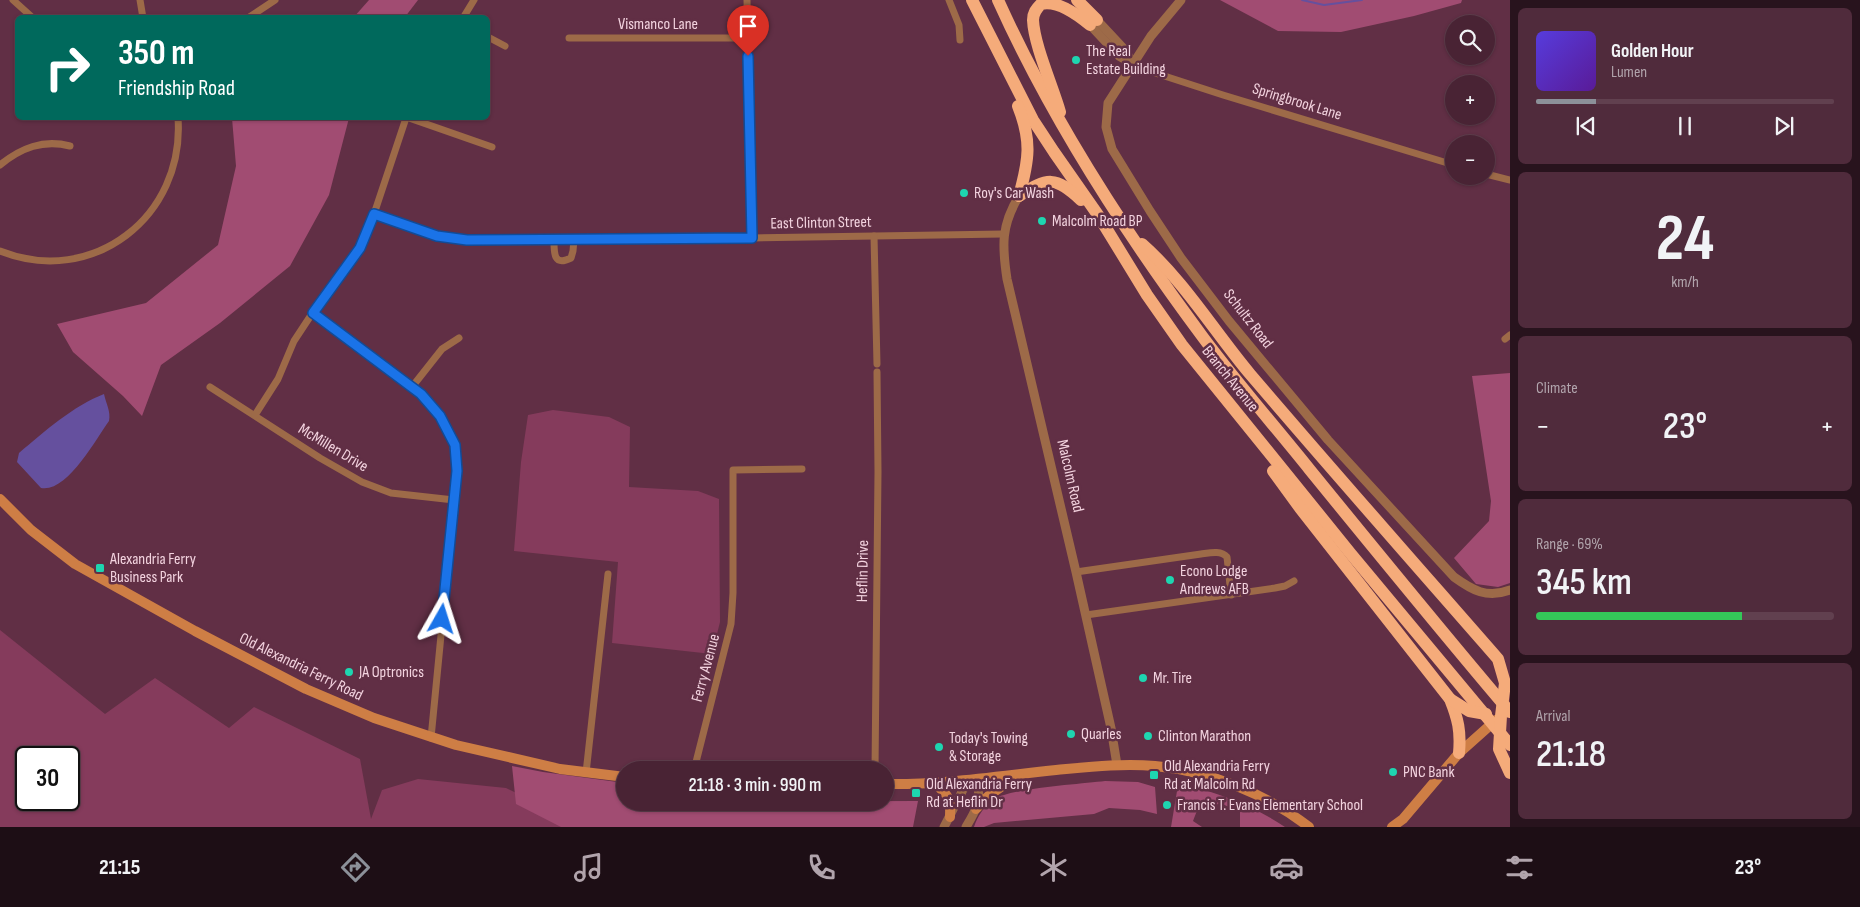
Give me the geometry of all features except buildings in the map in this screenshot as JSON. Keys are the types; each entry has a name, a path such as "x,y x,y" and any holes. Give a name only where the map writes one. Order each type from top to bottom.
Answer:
{"highway":[{"name":"Branch Avenue","path":"972,0 1034,120 1182,345 1510,745"},
{"name":"Branch Avenue","path":"998,0 1035,77 1067,134 1125,228 1202,336 1484,681 1508,713"},
{"path":"1077,0 1093,22"},
{"path":"1067,134 1037,40 1033,20 1035,10 1045,1 1054,1 1065,4 1093,22"},
{"path":"995,44 1024,120 1028,146 1028,167 1019,196"},
{"path":"1019,196 1046,181 1060,183 1072,191 1098,215"},
{"path":"1125,228 1163,263 1235,356 1354,496 1504,661 1508,713 1499,749 1510,773"},
{"path":"1232,405 1260,451 1300,508 1450,698 1469,711 1508,713"},
{"path":"1450,698 1457,718 1460,736 1459,753"}],"main road":[{"name":"Old Alexandria Ferry Road","path":"0,499 31,530 75,564 148,606 306,689 374,718 431,738 510,759 616,777"},
{"path":"1395,826 1459,753 1508,713"},
{"path":"894,784 968,780 1118,765 1154,766 1214,779 1244,790 1283,809 1308,827"},
{"path":"976,809 989,795 1004,784 1024,774"},
{"path":"933,782 949,799 951,806 950,817"}],"street":[{"path":"13,0 30,15"},
{"path":"140,0 142,15"},
{"path":"252,15 274,0"},
{"path":"465,15 474,0"},
{"path":"747,0 752,238"},
{"path":"949,0 959,25 960,40"},
{"name":"Schultz Road","path":"1181,0 1151,36 1108,103 1106,127 1112,149 1182,258 1235,328 1328,440 1454,577 1471,590 1485,594 1503,593 1510,590"},
{"path":"1093,22 1125,50 1133,64"},
{"path":"490,38 505,46"},
{"name":"Vismanco Lane","path":"569,38 747,38"},
{"name":"Springbrook Lane","path":"1133,64 1214,92 1445,161"},
{"path":"0,251 30,260 64,261 96,253 125,237 150,213 166,187 178,145 178,120"},
{"path":"255,415 278,379 292,344 360,248 374,214 406,120"},
{"path":"413,120 492,147"},
{"path":"0,165 22,150 38,144 51,143 70,146"},
{"path":"1495,176 1510,180"},
{"name":"Malcolm Road","path":"1019,196 1009,214 1003,234 1004,258 1009,288 1086,615 1118,765"},
{"name":"East Clinton Street","path":"374,214 426,232 450,238 474,240 1003,234"},
{"name":"Heflin Drive","path":"874,236 878,482 875,761"},
{"path":"554,239 554,256 557,259 566,260 573,255 574,239"},
{"path":"313,313 412,387 435,410 445,424 455,445 457,464 431,738"},
{"path":"412,387 442,349 459,338"},
{"name":"McMillen Drive","path":"210,387 320,458 371,487 399,494 454,500"},
{"name":"Ferry Avenue","path":"696,761 731,624 733,470 802,469"},
{"path":"1076,572 1200,554 1219,553 1227,557 1231,595"},
{"path":"586,773 608,574"},
{"path":"1086,615 1275,588 1285,586 1294,581"},
{"path":"944,827 968,780 978,788 979,798 976,809 966,827"}],"shaded area":[{"path":"369,0 418,0 407,15 356,15"},
{"path":"1220,0 1462,0 1461,3 1414,16 1341,32 1278,31"},
{"path":"232,120 348,120 329,195 290,266 220,323 161,365 142,416 123,396 73,352 57,324 146,303 218,245 236,166"},
{"path":"1510,373 1510,583 1498,587 1476,584 1454,558 1489,521 1491,501 1472,376"},
{"path":"104,394 109,411 109,421 97,440 71,474 51,487 41,488 17,462 19,453 70,412"},
{"path":"553,410 609,417 630,427 629,487 698,491 719,499 720,622 712,654 612,643 618,562 514,551 521,462 528,415"},
{"path":"0,630 105,714 155,678 229,728 254,707 360,759 371,819 382,790 418,779 506,788 588,827 0,827"},
{"path":"512,766 616,782 616,811 894,811 894,801 918,801 913,827 561,827 516,804"},
{"path":"1105,781 1138,782 1155,787 1157,814 1140,810 1109,808 1094,814 994,823 984,827 974,827 979,815 988,804 1003,795 1031,789"},
{"path":"1184,784 1236,801 1285,827 1240,827 1240,812 1220,803 1208,809 1198,808 1193,821 1202,827 1171,827 1177,791"}],"waterway":[{"path":"1302,0 1324,5 1362,0"}],"place":[{"name":"The Real Estate Building","path":"1076,60"},
{"name":"Roy's Car Wash","path":"964,193"},
{"name":"Malcolm Road BP","path":"1042,221"},
{"name":"Alexandria Ferry Business Park","path":"100,568"},
{"name":"Econo Lodge Andrews AFB","path":"1170,580"},
{"name":"JA Optronics","path":"349,672"},
{"name":"Mr. Tire","path":"1143,678"},
{"name":"Quarles","path":"1071,734"},
{"name":"Clinton Marathon","path":"1148,736"},
{"name":"Today's Towing & Storage","path":"939,747"},
{"name":"PNC Bank","path":"1393,772"},
{"name":"Old Alexandria Ferry Rd at Malcolm Rd","path":"1154,775"},
{"name":"Old Alexandria Ferry Rd at Heflin Dr","path":"916,793"},
{"name":"Francis T. Evans Elementary School","path":"1167,805"}],"route":[{"path":"442,619 457,471 455,445 440,416 421,394 313,313 360,248 374,214 437,236 467,240 752,238 748,56"}]}
